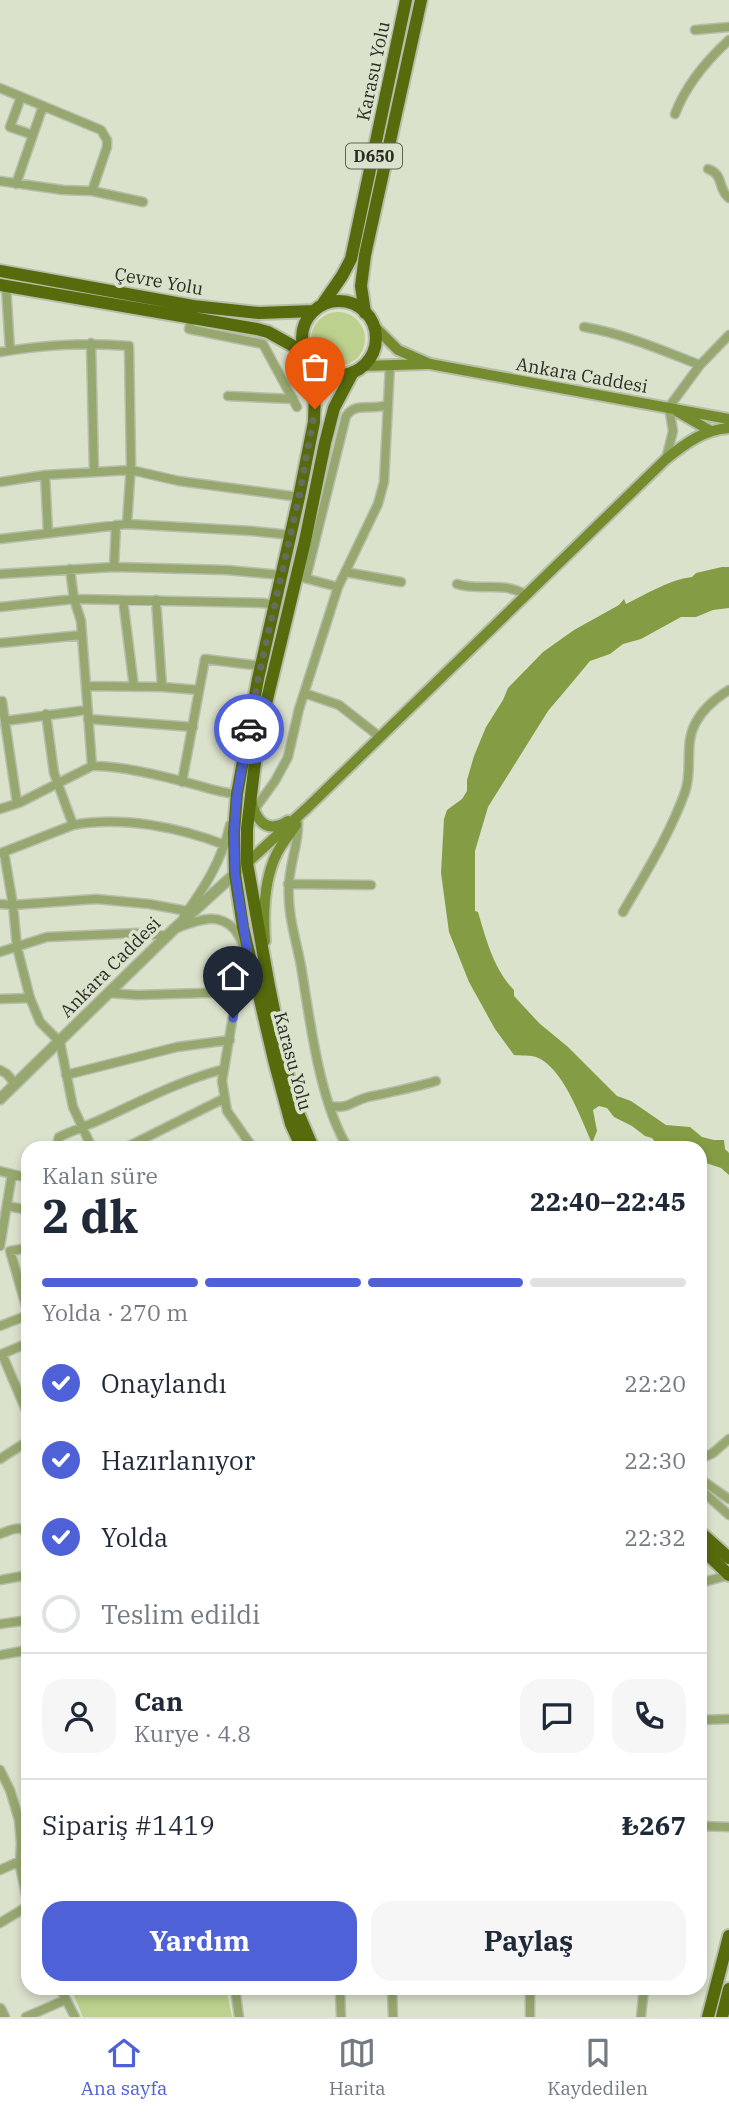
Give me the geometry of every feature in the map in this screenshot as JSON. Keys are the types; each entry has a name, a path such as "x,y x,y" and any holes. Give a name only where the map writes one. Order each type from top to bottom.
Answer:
{"highway":[{"name":"Karasu Yolu","path":"318,308 342,276 351,258 406,0"},
{"name":"Karasu Yolu","path":"365,313 361,286 365,255 421,0"},
{"name":"Çevre Yolu","path":"0,271 193,306 259,313 318,308"},
{"name":"Çevre Yolu","path":"3,286 257,329 268,332 307,357"},
{"path":"333,302 345,302 365,313 374,326 376,337 370,358 358,369 342,375 330,374 320,370 307,357 302,341 303,330 307,320 318,308 333,302"},
{"name":"Karasu Yolu","path":"307,357 315,388 315,409 299,497 261,666 243,794 247,863 269,986 296,1108 310,1141"},
{"name":"Karasu Yolu","path":"299,1141 291,1124 248,954 235,874 234,832 301,577 334,408 358,369"},
{"path":"707,1538 729,1558"},
{"path":"707,1555 729,1575"},
{"path":"708,2017 729,1936"},
{"path":"722,2017 729,1989"}],"main road":[{"path":"374,326 398,350 430,364"},
{"path":"358,369 430,364"},
{"name":"Ankara Caddesi","path":"430,364 729,419"},
{"path":"669,407 709,430"},
{"path":"247,863 666,459 687,442 709,430 729,428"},
{"path":"243,794 261,822 269,827 276,827 307,808"},
{"path":"269,986 266,893 276,854 307,808"}],"street":[{"path":"695,30 729,27"},
{"path":"675,114 685,89 729,40"},
{"path":"0,88 101,130 107,147 92,191"},
{"path":"21,97 10,127 33,135"},
{"path":"16,184 43,106"},
{"path":"708,169 715,172 723,192 729,198"},
{"path":"0,181 92,191 143,202"},
{"path":"3,286 4,318 10,350"},
{"path":"192,318 189,329 263,344 295,403 228,396"},
{"path":"584,327 633,339 700,365"},
{"path":"666,459 673,431 669,407 700,365 729,335"},
{"path":"91,343 94,472"},
{"path":"0,352 65,344 129,346 131,470 127,524"},
{"path":"254,810 288,757 304,693 338,587 378,504 384,482 390,365"},
{"path":"338,587 301,577 346,415 355,407 372,409 387,405"},
{"path":"0,482 45,475 131,470 179,481 299,497"},
{"path":"45,475 48,533"},
{"path":"0,539 127,524 291,535"},
{"path":"114,567 116,525"},
{"path":"0,574 114,567 227,570 281,575"},
{"path":"69,569 82,635 92,766"},
{"path":"345,572 401,582"},
{"path":"457,584 468,587 514,588 527,595"},
{"path":"0,607 74,599 275,605"},
{"path":"123,600 134,687"},
{"path":"156,600 162,687"},
{"path":"0,643 82,635"},
{"path":"182,782 205,659 261,666"},
{"path":"87,686 199,690"},
{"path":"623,912 651,863 685,791 689,776 690,736 696,722 707,708 729,691"},
{"path":"304,693 339,705 380,737"},
{"path":"2,701 17,803"},
{"path":"5,721 46,714 88,715 193,727"},
{"path":"46,714 54,773 73,825"},
{"path":"0,809 92,766 182,782 219,793 243,794 225,845 206,885 170,933"},
{"path":"88,1141 73,1107 60,1042 40,1022 30,998 17,947 13,905 2,852 73,825 94,821 143,824 207,838 225,845"},
{"path":"298,822 298,837 289,884 293,926 310,1023 330,1106 344,1141"},
{"name":"Ankara Caddesi","path":"0,1099 170,933 247,863"},
{"path":"289,884 371,885"},
{"path":"0,904 96,899 187,911"},
{"path":"0,952 47,937 170,933 201,919 218,918 234,929 248,954 237,992 222,1081 227,1111 245,1141"},
{"path":"108,993 138,995 237,992"},
{"path":"0,999 30,998"},
{"path":"66,1075 177,1047 230,1040"},
{"path":"58,1141 59,1137 81,1126 179,1084 224,1069"},
{"path":"0,1070 16,1084"},
{"path":"330,1106 343,1108 364,1098 436,1081"},
{"path":"139,1141 225,1098"},
{"path":"0,1171 21,1176"},
{"path":"12,1174 3,1249 21,1296"},
{"path":"7,1206 21,1209"},
{"path":"3,1249 21,1248"},
{"path":"0,1326 21,1317"},
{"path":"21,1346 1,1354 21,1399"},
{"path":"707,1456 729,1439"},
{"path":"0,1459 21,1445"},
{"path":"707,1484 729,1499"},
{"path":"707,1495 729,1515"},
{"path":"0,1534 21,1528"},
{"path":"707,1581 729,1575"},
{"path":"0,1580 21,1576"},
{"path":"0,1624 21,1621"},
{"path":"0,1655 21,1651"},
{"path":"707,1720 729,1719"},
{"path":"0,1770 10,1790 19,1820 21,1840"},
{"path":"0,1794 10,1790"},
{"path":"707,1826 729,1827"},
{"path":"0,1870 21,1860"},
{"path":"0,1923 21,1910"},
{"path":"63,1995 75,2017"},
{"path":"236,1995 239,2017"},
{"path":"340,1995 341,2017"},
{"path":"392,1995 393,2017"},
{"path":"530,1995 530,2017"},
{"path":"641,2017 643,1995"},
{"path":"26,2017 65,2000"},
{"path":"0,2009 4,2017"}],"shaded area":[{"path":"338,312 357,320 365,339 357,358 338,366 319,358 311,339 319,320"},
{"path":"729,567 729,608 713,610 696,617 681,617 641,639 623,644 610,654 590,661 548,711 488,807 475,851 475,911 478,912 496,964 514,990 514,996 539,1023 568,1047 617,1096 631,1101 666,1125 690,1127 702,1137 724,1140 725,1149 729,1153 729,1175 721,1168 707,1163 707,1141 654,1141 614,1117 607,1108 599,1106 593,1110 597,1131 591,1141 570,1094 554,1071 546,1062 536,1057 514,1055 495,1029 469,982 449,932 441,873 444,819 447,810 462,799 467,791 467,780 474,756 486,727 508,688 543,652 574,630 619,605 624,599 626,604 696,573"},
{"path":"74,1995 227,1995 232,2017 83,2017"}],"way so far":[{"path":"249,729 299,497 315,409"}],"route":[{"path":"233,1018 248,954 239,909 234,832 237,794 249,729"}]}
